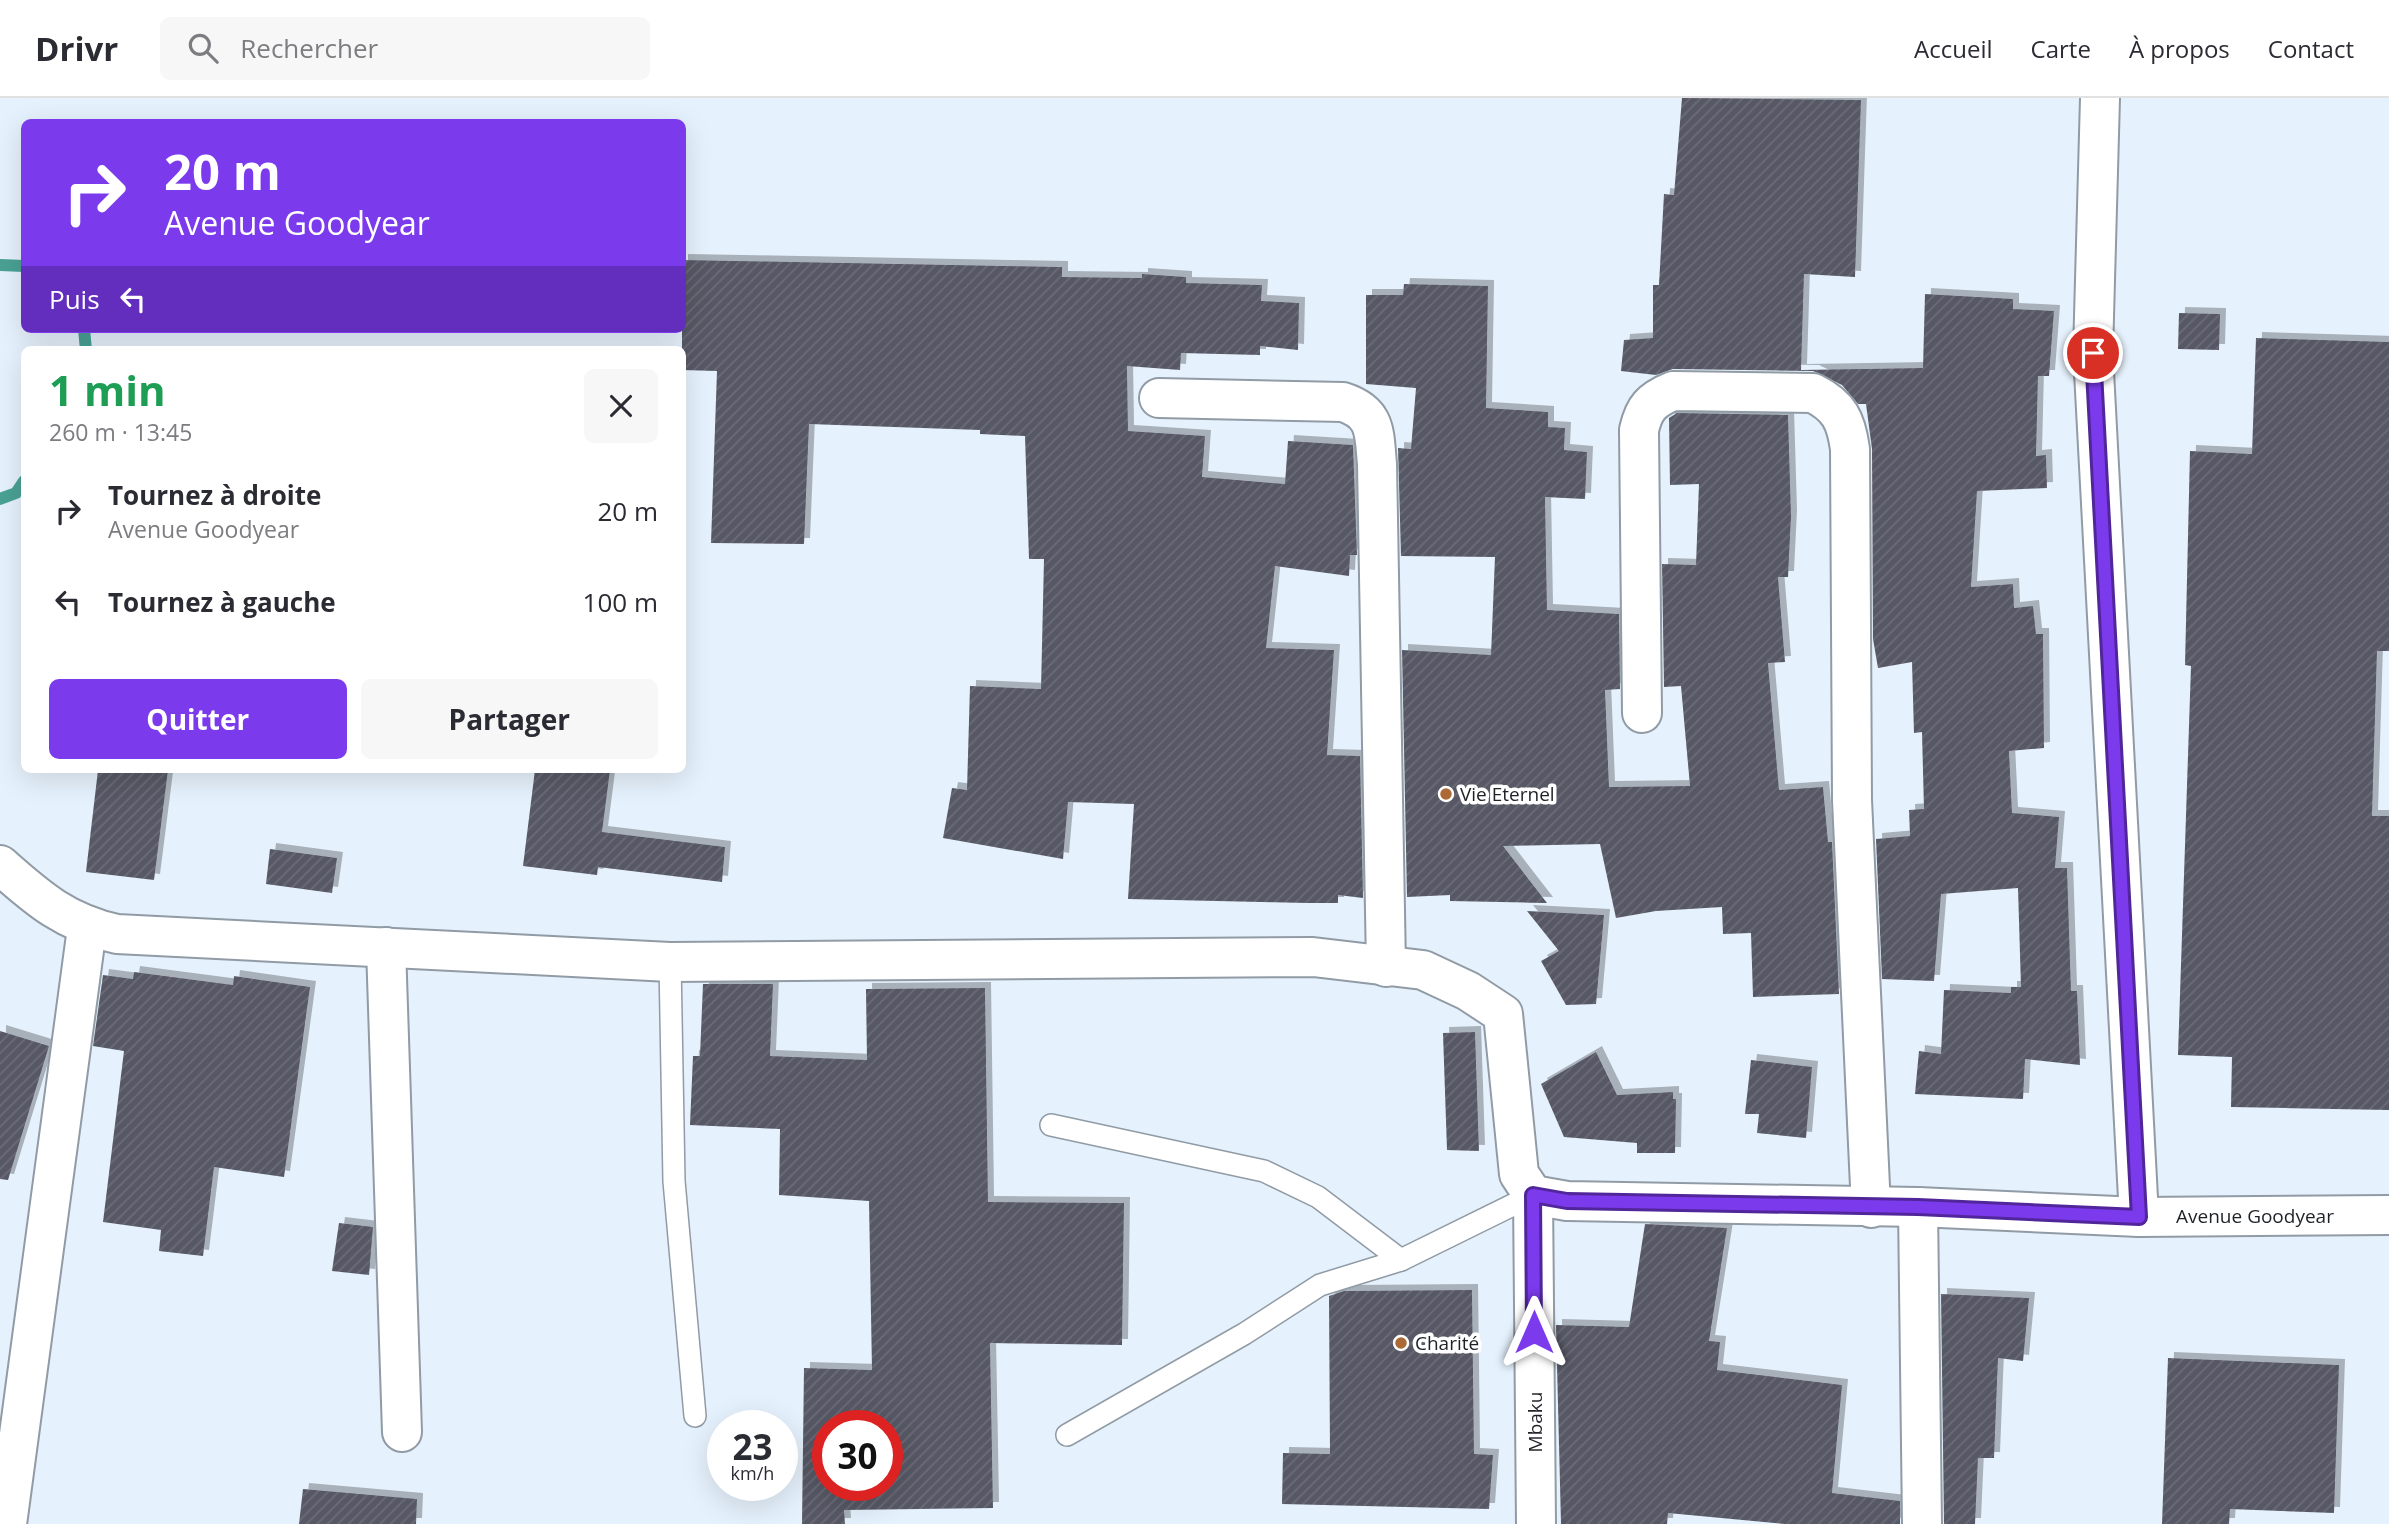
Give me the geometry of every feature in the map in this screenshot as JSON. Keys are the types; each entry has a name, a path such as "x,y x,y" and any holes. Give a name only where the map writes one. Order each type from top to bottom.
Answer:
{"street":[{"path":"2100,98 2093,353 2139,1217"},
{"path":"1642,713 1639,430 1643,412 1655,398 1672,391 1812,393 1829,401 1840,412 1847,428 1850,449 1852,800 1871,1208"},
{"path":"1159,398 1343,402 1361,407 1374,428 1377,464 1386,967"},
{"path":"0,865 43,903 102,931 670,962 1313,957 1423,970 1468,991 1503,1014 1520,1174 1533,1195"},
{"path":"7,1524 102,931"},
{"path":"386,947 402,1432"},
{"name":"Avenue Goodyear","path":"1533,1195 1567,1201 1918,1207 2139,1217 2389,1215"},
{"name":"Mbaku","path":"1533,1195 1536,1524"},
{"path":"1918,1207 1922,1524"}],"lane":[{"path":"670,962 674,1181 695,1416"},
{"path":"1051,1125 1264,1171 1318,1197 1401,1260"},
{"path":"1067,1434 1244,1334 1320,1286 1401,1260 1533,1195"}],"building":[{"path":"1682,98 1861,100 1855,277 1804,274 1801,370 1923,368 1925,294 2013,299 2013,309 2054,311 2049,376 2038,376 2036,456 2046,455 2047,488 1977,491 1971,587 2013,584 2014,608 2033,606 2036,634 2043,634 2044,748 2009,751 2012,813 2059,817 2055,868 2067,868 2071,991 2077,991 2080,1065 2025,1059 2023,1099 1915,1094 1919,1051 1941,1054 1944,990 2011,993 2011,987 2021,987 2018,888 1941,894 1934,981 1882,979 1876,839 1910,836 1909,810 1924,809 1922,732 1914,733 1912,662 1878,668 1873,639 1872,449 1866,404 1858,404 1842,385 1813,371 1673,369 1656,375 1621,371 1624,340 1653,338 1653,285 1659,285 1664,194 1674,195"},
{"path":"686,260 1062,267 1062,277 1142,278 1142,274 1186,277 1186,283 1262,285 1261,301 1299,303 1298,350 1260,346 1260,355 1181,353 1180,370 1127,366 1128,431 1205,436 1202,477 1285,484 1288,441 1353,445 1357,555 1350,555 1349,576 1275,566 1266,648 1334,650 1327,755 1360,756 1363,898 1338,895 1338,903 1128,899 1134,804 1068,802 1063,859 943,838 952,788 967,790 970,686 1041,689 1044,559 1029,559 1025,436 980,434 980,430 809,424 804,544 711,543 717,371 686,370 686,346 682,346 682,333 686,333"},
{"path":"1404,284 1488,286 1486,408 1548,412 1548,427 1565,428 1564,450 1587,452 1585,499 1545,497 1547,610 1619,614 1620,689 1605,690 1609,787 1690,786 1681,686 1664,687 1662,564 1696,565 1699,484 1670,485 1669,418 1677,413 1788,415 1791,516 1788,577 1778,577 1785,662 1768,663 1779,790 1823,787 1828,842 1832,842 1839,994 1753,997 1751,933 1723,934 1722,907 1656,911 1616,918 1600,844 1503,846 1547,903 1450,901 1450,895 1407,897 1402,650 1491,655 1495,557 1401,556 1398,448 1411,449 1416,388 1366,384 1366,295 1403,295"},
{"path":"2179,313 2220,314 2219,350 2178,349"},
{"path":"2256,338 2389,342 2389,651 2377,651 2372,816 2389,816 2389,1110 2231,1107 2232,1057 2178,1055 2191,666 2185,665 2190,451 2252,454"},
{"path":"98,773 168,773 154,880 86,872"},
{"path":"535,773 610,773 602,832 725,847 722,882 598,867 597,875 523,866"},
{"path":"270,849 337,858 332,893 266,884"},
{"path":"1527,911 1604,915 1596,1004 1566,1005 1541,961 1559,951"},
{"path":"134,972 233,985 234,976 310,987 284,1177 214,1167 203,1256 159,1251 161,1230 103,1222 124,1051 93,1046 103,975 133,979"},
{"path":"703,984 773,984 770,1056 867,1060 866,989 985,988 988,1202 1124,1203 1122,1345 990,1343 993,1508 844,1510 845,1524 802,1524 804,1368 872,1370 869,1201 779,1195 780,1129 690,1125 693,1056 700,1056"},
{"path":"0,1031 49,1046 8,1180 0,1179"},
{"path":"1475,1032 1479,1151 1447,1150 1443,1033"},
{"path":"1596,1052 1617,1095 1673,1092 1673,1099 1676,1099 1675,1153 1637,1153 1637,1143 1564,1137 1541,1084"},
{"path":"1751,1060 1812,1067 1806,1138 1757,1133 1759,1114 1745,1114"},
{"path":"339,1223 373,1227 369,1275 332,1271"},
{"path":"1645,1224 1727,1228 1709,1341 1720,1342 1717,1370 1842,1385 1832,1493 1900,1501 1900,1524 1785,1524 1668,1513 1667,1524 1561,1524 1556,1325 1629,1327"},
{"path":"1472,1290 1474,1454 1493,1455 1489,1509 1282,1504 1283,1453 1330,1454 1329,1296 1344,1291"},
{"path":"1941,1294 2029,1298 2023,1361 1998,1358 1994,1458 1978,1458 1975,1524 1944,1524"},
{"path":"2168,1358 2339,1365 2334,1513 2230,1509 2229,1524 2162,1524"},
{"path":"303,1489 417,1499 416,1524 299,1524"}],"waterway":[{"path":"0,265 21,266"},
{"path":"84,333 86,346"},
{"path":"0,499 16,493 21,486"}],"place":[{"name":"Vie Eternel","path":"1446,794"},
{"name":"Charité","path":"1401,1343"}],"route":[{"path":"1534,1332 1533,1195 1567,1201 1918,1207 2139,1217 2093,353"}]}
